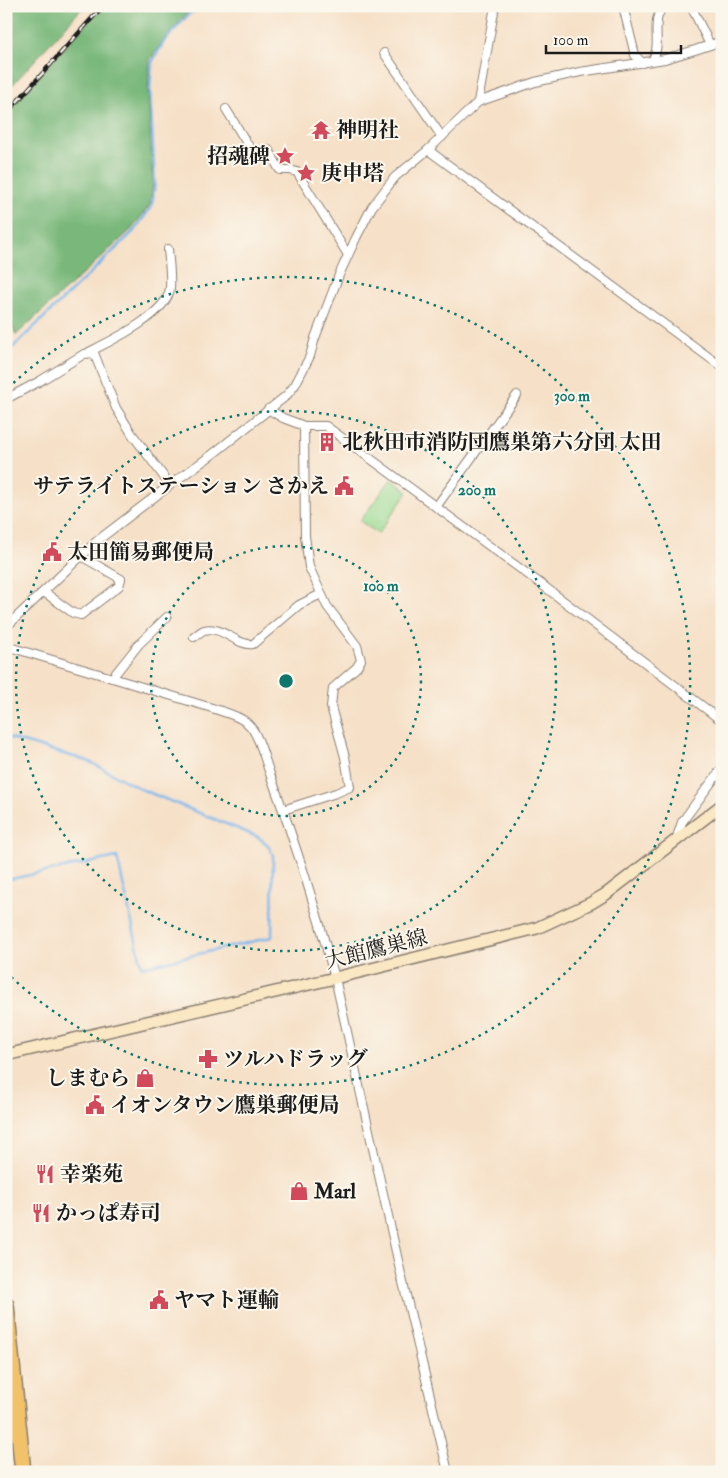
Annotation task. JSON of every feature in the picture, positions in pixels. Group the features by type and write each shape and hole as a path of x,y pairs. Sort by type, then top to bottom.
{"highway":[{"path":"6,1305 24,1472"}],"main road":[{"name":"大館鷹巣線","path":"6,1055 335,978 537,928 606,894 722,805"}],"street":[{"path":"478,102 495,6"},
{"path":"623,6 635,55 642,63"},
{"path":"652,61 658,45 656,22 663,6"},
{"path":"691,6 710,45"},
{"path":"6,627 97,541 213,454 286,396 295,385 310,356 318,329 348,255 372,207 395,177 428,150 478,102 535,82 580,72 665,59 722,40"},
{"path":"384,53 442,137"},
{"path":"226,109 251,150 256,153 267,149 280,170 297,172 348,255"},
{"path":"428,150 722,367"},
{"path":"6,399 84,354 116,338 151,316 166,300 170,289 168,248"},
{"path":"87,353 94,352 116,408 132,434 170,485"},
{"path":"436,507 518,395"},
{"path":"268,409 283,418 304,426 326,426 541,584 722,721"},
{"path":"284,810 350,787 345,757 331,707 333,688 358,668 361,660 357,646 327,606 309,568 305,536 304,426"},
{"path":"44,592 73,613 81,615 119,586 121,578 82,556"},
{"path":"194,637 204,630 209,630 221,632 247,645 253,644 299,605 321,594"},
{"path":"112,678 139,644 168,617"},
{"path":"6,646 212,708 247,723 256,736 284,810 335,978 401,1274 448,1472"},
{"path":"676,842 682,822 722,768"}],"green space":[{"path":"6,6 84,6 6,92"},
{"path":"102,6 196,6 189,11 165,39 150,60 148,88 153,183 150,205 131,230 16,335 6,311 6,113"},
{"path":"391,479 408,492 378,534 360,521"}],"waterway":[{"path":"6,354 133,232 152,206 155,183 150,89 152,62 164,42 190,13 208,6"},
{"path":"6,737 88,761 143,790 258,837 268,845 273,855 272,937 142,967 117,857 6,880"}],"railway":[{"path":"6,114 103,6"}],"place":[{"name":"神明社","path":"321,130"},
{"name":"招魂碑","path":"285,156"},
{"name":"庚申塔","path":"306,173"},
{"name":"北秋田市消防団鷹巣第六分団 太田","path":"327,442"},
{"name":"サテライトステーション さかえ","path":"344,486"},
{"name":"太田簡易郵便局","path":"52,552"},
{"name":"ツルハドラッグ","path":"208,1059"},
{"name":"しまむら","path":"145,1078"},
{"name":"イオンタウン鷹巣郵便局","path":"95,1105"},
{"name":"幸楽苑","path":"45,1174"},
{"name":"Marl","path":"299,1191"},
{"name":"かっぱ寿司","path":"41,1213"},
{"name":"ヤマト運輸","path":"159,1300"}]}
